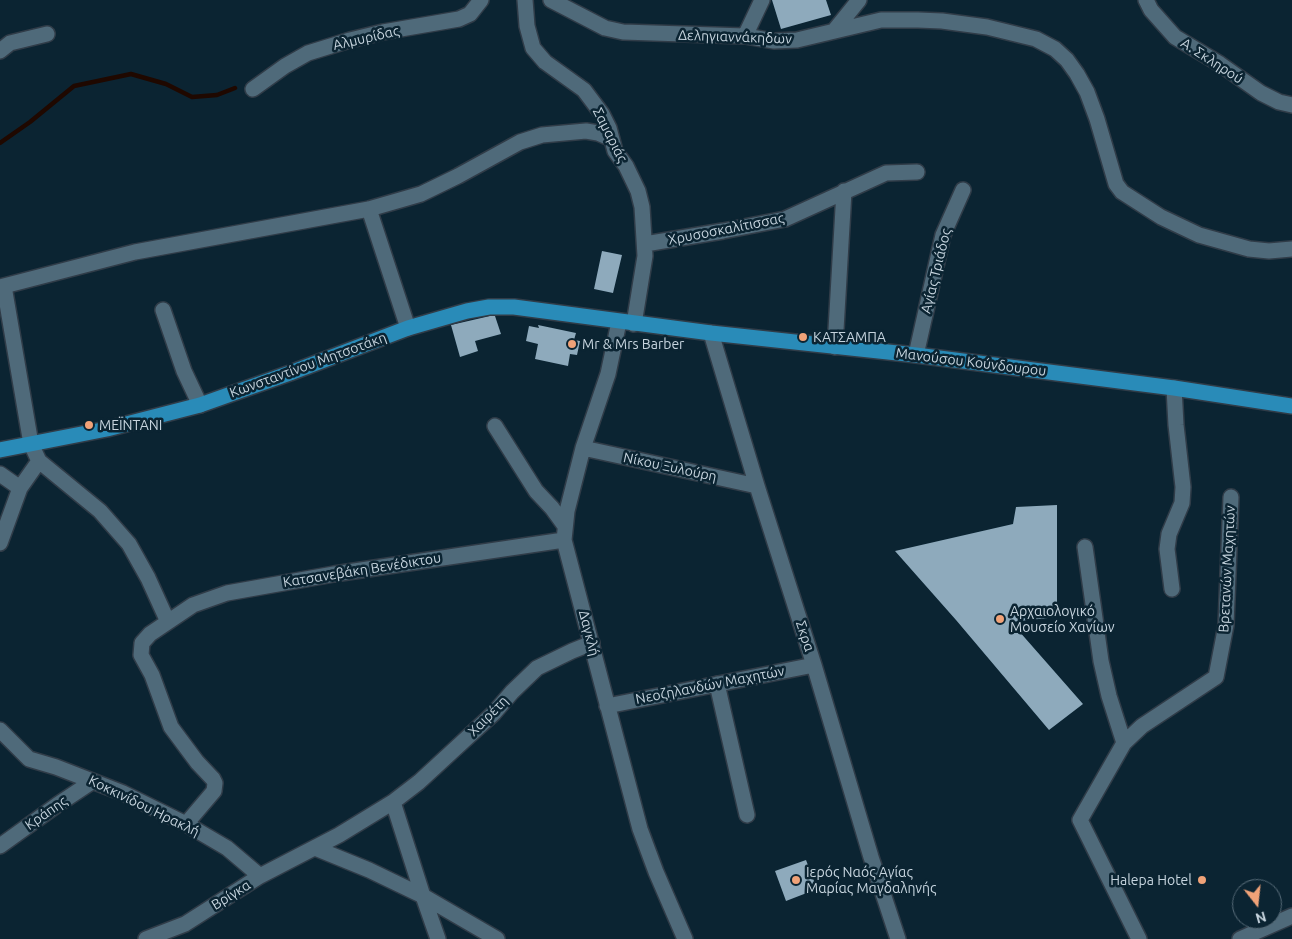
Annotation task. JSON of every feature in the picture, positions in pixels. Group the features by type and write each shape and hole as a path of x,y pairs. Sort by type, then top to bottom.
{"main road":[{"name":"Κωνσταντίνου Μητσοτάκη","path":"0,450 107,429 200,404 290,373 408,328 467,311 489,307 514,307 619,322"},
{"name":"Μανούσου Κούνδουρου","path":"619,322 916,355 1120,383 1174,388 1292,406"}],"street":[{"name":"Αλμυρίδας","path":"253,88 308,52 383,32 460,19 470,14 481,0"},
{"name":"Σαμαριάς","path":"525,0 527,26 533,48 545,62 584,90 602,114 609,128 615,151 626,166 638,192 642,207 645,244 643,270 634,324"},
{"name":"Δεληγιαννάκηδων","path":"551,0 605,28 623,32 745,36 774,41 797,40 881,20 918,20 987,27 1036,40 1067,60 1077,74 1087,92 1116,184 1122,192 1161,217 1199,235 1249,249 1269,251 1292,249"},
{"path":"745,36 762,0"},
{"path":"834,31 859,0"},
{"name":"Α. Σκληρού","path":"1146,0 1151,10 1175,37 1220,64 1262,93 1292,106"},
{"path":"0,51 10,43 47,34"},
{"path":"168,622 130,544 100,511 39,461 31,444 2,287 135,252 369,209 421,194 520,142 542,136 586,131 612,138"},
{"name":"Χρυσοσκαλίτισσας","path":"645,244 785,219 886,173 917,172"},
{"name":"Αγίας Τριάδος","path":"916,355 943,235 963,190"},
{"path":"835,347 844,192"},
{"path":"369,209 408,328"},
{"path":"163,310 184,371 200,404"},
{"name":"Δαγκλή","path":"619,322 608,374 583,448 567,511 564,533 640,829 685,939"},
{"name":"Σκρα","path":"711,333 814,665 871,857 898,939"},
{"path":"1172,589 1167,549 1169,534 1182,503 1183,486 1174,388"},
{"path":"495,426 536,491 552,508 564,533"},
{"name":"Νίκου Ξυλούρη","path":"583,448 757,486"},
{"path":"0,543 20,488 39,461"},
{"path":"0,474 20,488"},
{"name":"Βρετανών Μαχητών","path":"1139,939 1080,820 1124,743 1142,726 1216,677 1226,625 1231,497"},
{"name":"Κατσανεβάκη Βενέδικτου","path":"186,824 215,788 213,779 196,762 171,727 152,675 141,655 142,643 150,634 193,606 227,593 564,533"},
{"path":"1086,547 1101,661 1109,696 1124,743"},
{"name":"Χαιρέτη","path":"315,848 393,802 419,782 494,713 537,668 592,643"},
{"name":"Νεοζηλανδών Μαχητών","path":"607,706 814,665"},
{"path":"717,684 747,815"},
{"name":"Κοκκινίδου Ηρακλή","path":"0,730 29,759 123,793 186,824 227,848 260,876"},
{"name":"Κράπης","path":"0,846 56,805 93,781"},
{"path":"393,802 438,939"},
{"path":"315,848 369,870 423,896 497,939"},
{"name":"Βρίγκα","path":"146,939 184,924 260,876 315,848"},
{"path":"1240,939 1292,916"}],"building":[{"path":"772,0 826,0 831,15 781,29"},
{"path":"602,251 622,255 613,293 594,289"},
{"path":"495,316 501,334 475,341 478,351 460,357 451,325"},
{"path":"538,325 576,333 574,340 580,341 577,355 570,354 568,366 535,359 538,344 526,341 529,326 539,328"},
{"name":"Αρχαιολογικό Μουσείο Χανίων","path":"1057,505 1057,617 1011,622 1083,704 1049,730 895,551 1013,524 1016,507"},
{"name":"Ιερός Ναός Αγίας Μαρίας Μαγδαληνής","path":"806,860 817,889 786,901 775,871"}],"waterway":[{"path":"0,143 30,122 74,86 131,74 166,84 192,97 217,95 235,88"}],"place":[{"name":"ΚΑΤΣΑΜΠΑ","path":"803,337"},
{"name":"Mr & Mrs Barber","path":"572,344"},
{"name":"ΜΕΪΝΤΑΝΙ","path":"89,425"},
{"name":"Αρχαιολογικό Μουσείο Χανίων","path":"1000,619"},
{"name":"Ιερός Ναός Αγίας Μαρίας Μαγδαληνής","path":"796,880"},
{"name":"Halepa Hotel","path":"1202,880"}]}
